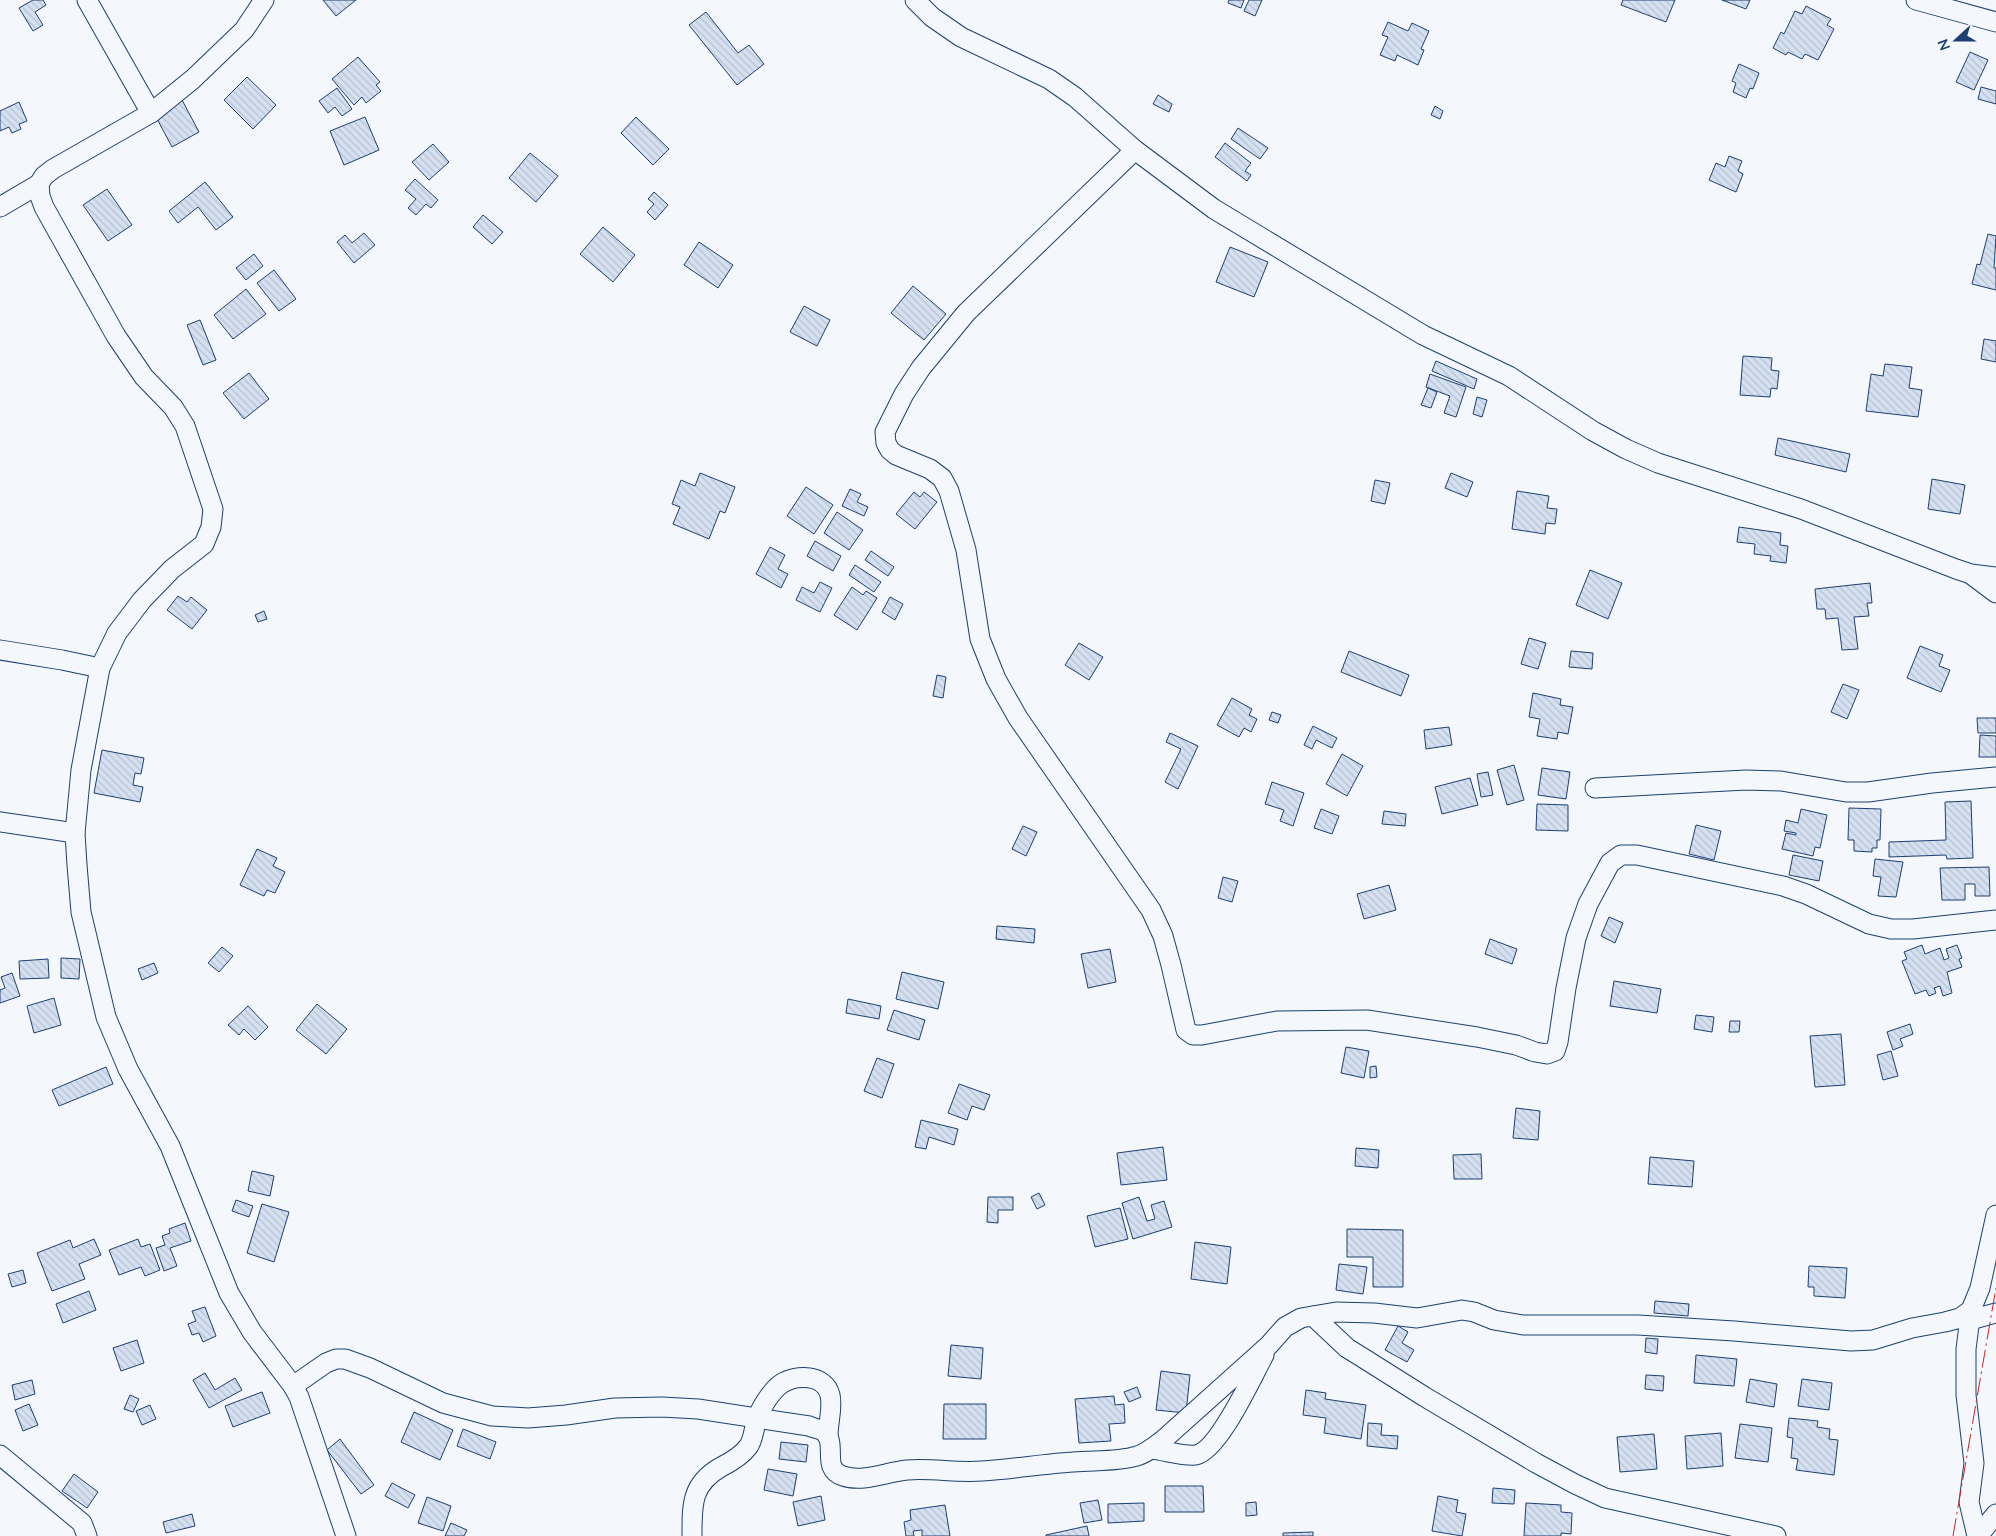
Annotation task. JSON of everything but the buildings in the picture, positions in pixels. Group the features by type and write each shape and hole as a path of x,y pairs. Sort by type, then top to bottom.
{"street":[{"path":"87,0 151,113"},
{"path":"0,207 39,184 44,176 53,169 151,113 193,79 244,30 264,0"},
{"path":"915,0 932,17 960,37 1049,79 1075,97 1135,150 1214,209 1423,335 1509,376 1593,431 1626,449 1658,463 1801,509 1971,574 1996,577"},
{"path":"1916,0 1996,22"},
{"path":"1135,150 966,313 921,368 904,394 885,432 886,443 890,450 896,455 930,469 942,478 950,491 966,550 980,639 996,679 1018,718 1151,910 1163,936 1186,1030 1193,1035 1202,1035 1277,1021 1367,1020 1477,1037 1547,1054 1554,1051 1558,1042 1576,938 1588,904 1610,862 1621,854 1636,855 1783,886 1806,894 1869,924 1891,929 1913,929 1996,920"},
{"path":"39,184 40,196 44,207 116,336 144,377 173,407 185,426 213,510 211,527 204,544 172,569 142,600 117,633 100,668 81,770 76,833 81,912 106,1017 128,1069 170,1146 229,1293 252,1332 293,1386 307,1419 346,1536"},
{"path":"1971,574 1996,593"},
{"path":"0,650 100,668"},
{"path":"1595,788 1746,780 1781,781 1846,792 1868,792 1996,777"},
{"path":"0,822 76,833"},
{"path":"1978,1536 1969,1502 1974,1463 1966,1395 1966,1349 1970,1315 1980,1288 1996,1215"},
{"path":"692,1536 693,1499 698,1488 709,1474 739,1457 750,1446 757,1419 766,1401 781,1384 792,1379 812,1378 821,1382 828,1389 830,1394 828,1436 831,1465 836,1472 843,1476 859,1478 905,1470 982,1471 1036,1464 1137,1456 1151,1449 1269,1344 1285,1327 1301,1318 1336,1312 1374,1313 1417,1318 1462,1310 1502,1322 1523,1325 1570,1327 1638,1325 1851,1341 1873,1340 1912,1328 1970,1315 1996,1312"},
{"path":"1313,1316 1348,1348 1360,1356 1425,1397 1574,1484 1605,1498 1776,1536"},
{"path":"1151,1449 1194,1456 1211,1446 1230,1418 1269,1344"},
{"path":"293,1386 326,1362 345,1359 370,1368 443,1403 492,1416 528,1418 615,1408 662,1407 698,1409 809,1426 823,1431 828,1436"},
{"path":"0,1455 82,1523 87,1536"},
{"path":"1978,1536 1996,1514"}],"power":[{"path":"1953,1536 1996,1288"}]}
